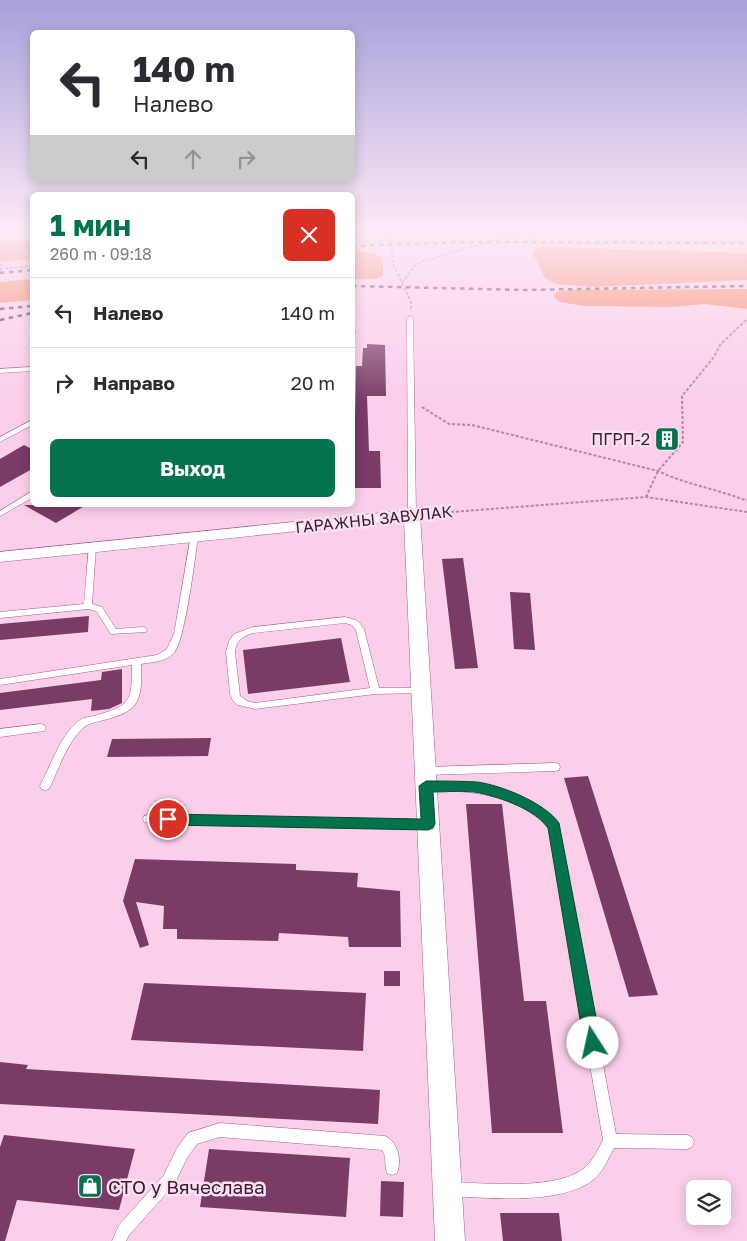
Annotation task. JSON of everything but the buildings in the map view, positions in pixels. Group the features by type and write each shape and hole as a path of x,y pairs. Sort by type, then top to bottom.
{"street":[{"name":"ГАРАЖНЫ ЗАВУЛАК","path":"0,557 412,515"},
{"path":"412,515 450,1241"}],"lane":[{"path":"410,318 412,515"},
{"path":"0,370 30,369"},
{"path":"0,440 30,423"},
{"path":"0,514 30,496"},
{"path":"0,682 159,658 171,651 178,634 194,537"},
{"path":"88,606 92,547"},
{"path":"0,614 88,606 99,610 114,632 143,630"},
{"path":"375,691 360,629 354,623 345,620 242,632 234,638 229,648 235,696 242,704 255,706 375,691 421,691"},
{"path":"46,786 71,736 82,723 119,714 133,705 137,695 136,661"},
{"path":"0,734 41,728"},
{"path":"426,779 555,767"},
{"path":"426,779 478,788 505,795 533,808 548,818 554,827 610,1142 600,1159 586,1176 557,1188 447,1189"},
{"path":"148,819 428,824"},
{"path":"119,1241 124,1230 169,1180 182,1153 193,1138 220,1130 385,1142 391,1150 392,1168"},
{"path":"610,1142 688,1142"}],"path":[{"path":"404,288 411,302 410,318"},
{"path":"646,497 658,471 683,442 682,396 714,357 720,344 747,319"},
{"path":"412,398 434,416 449,424 472,425 658,471 677,480 727,493 747,501"},
{"name":"ГАРАЖНЫ ЗАВУЛАК","path":"412,515 646,497 747,512"}],"shaded area":[{"path":"0,288 30,288 30,300 0,303"},
{"path":"747,289 747,309 704,304 672,307 584,306 560,302 553,296 556,292 570,290"}],"railway":[{"path":"434,288 524,290 640,288"},
{"path":"0,309 30,306"},
{"path":"0,320 30,313"}],"place":[{"name":"ПГРП-2","path":"667,439"},
{"name":"СТО у Вячеслава","path":"90,1186"}],"route":[{"path":"168,819 428,824 426,786 478,788 505,795 533,808 548,818 554,827 593,1043"}]}
